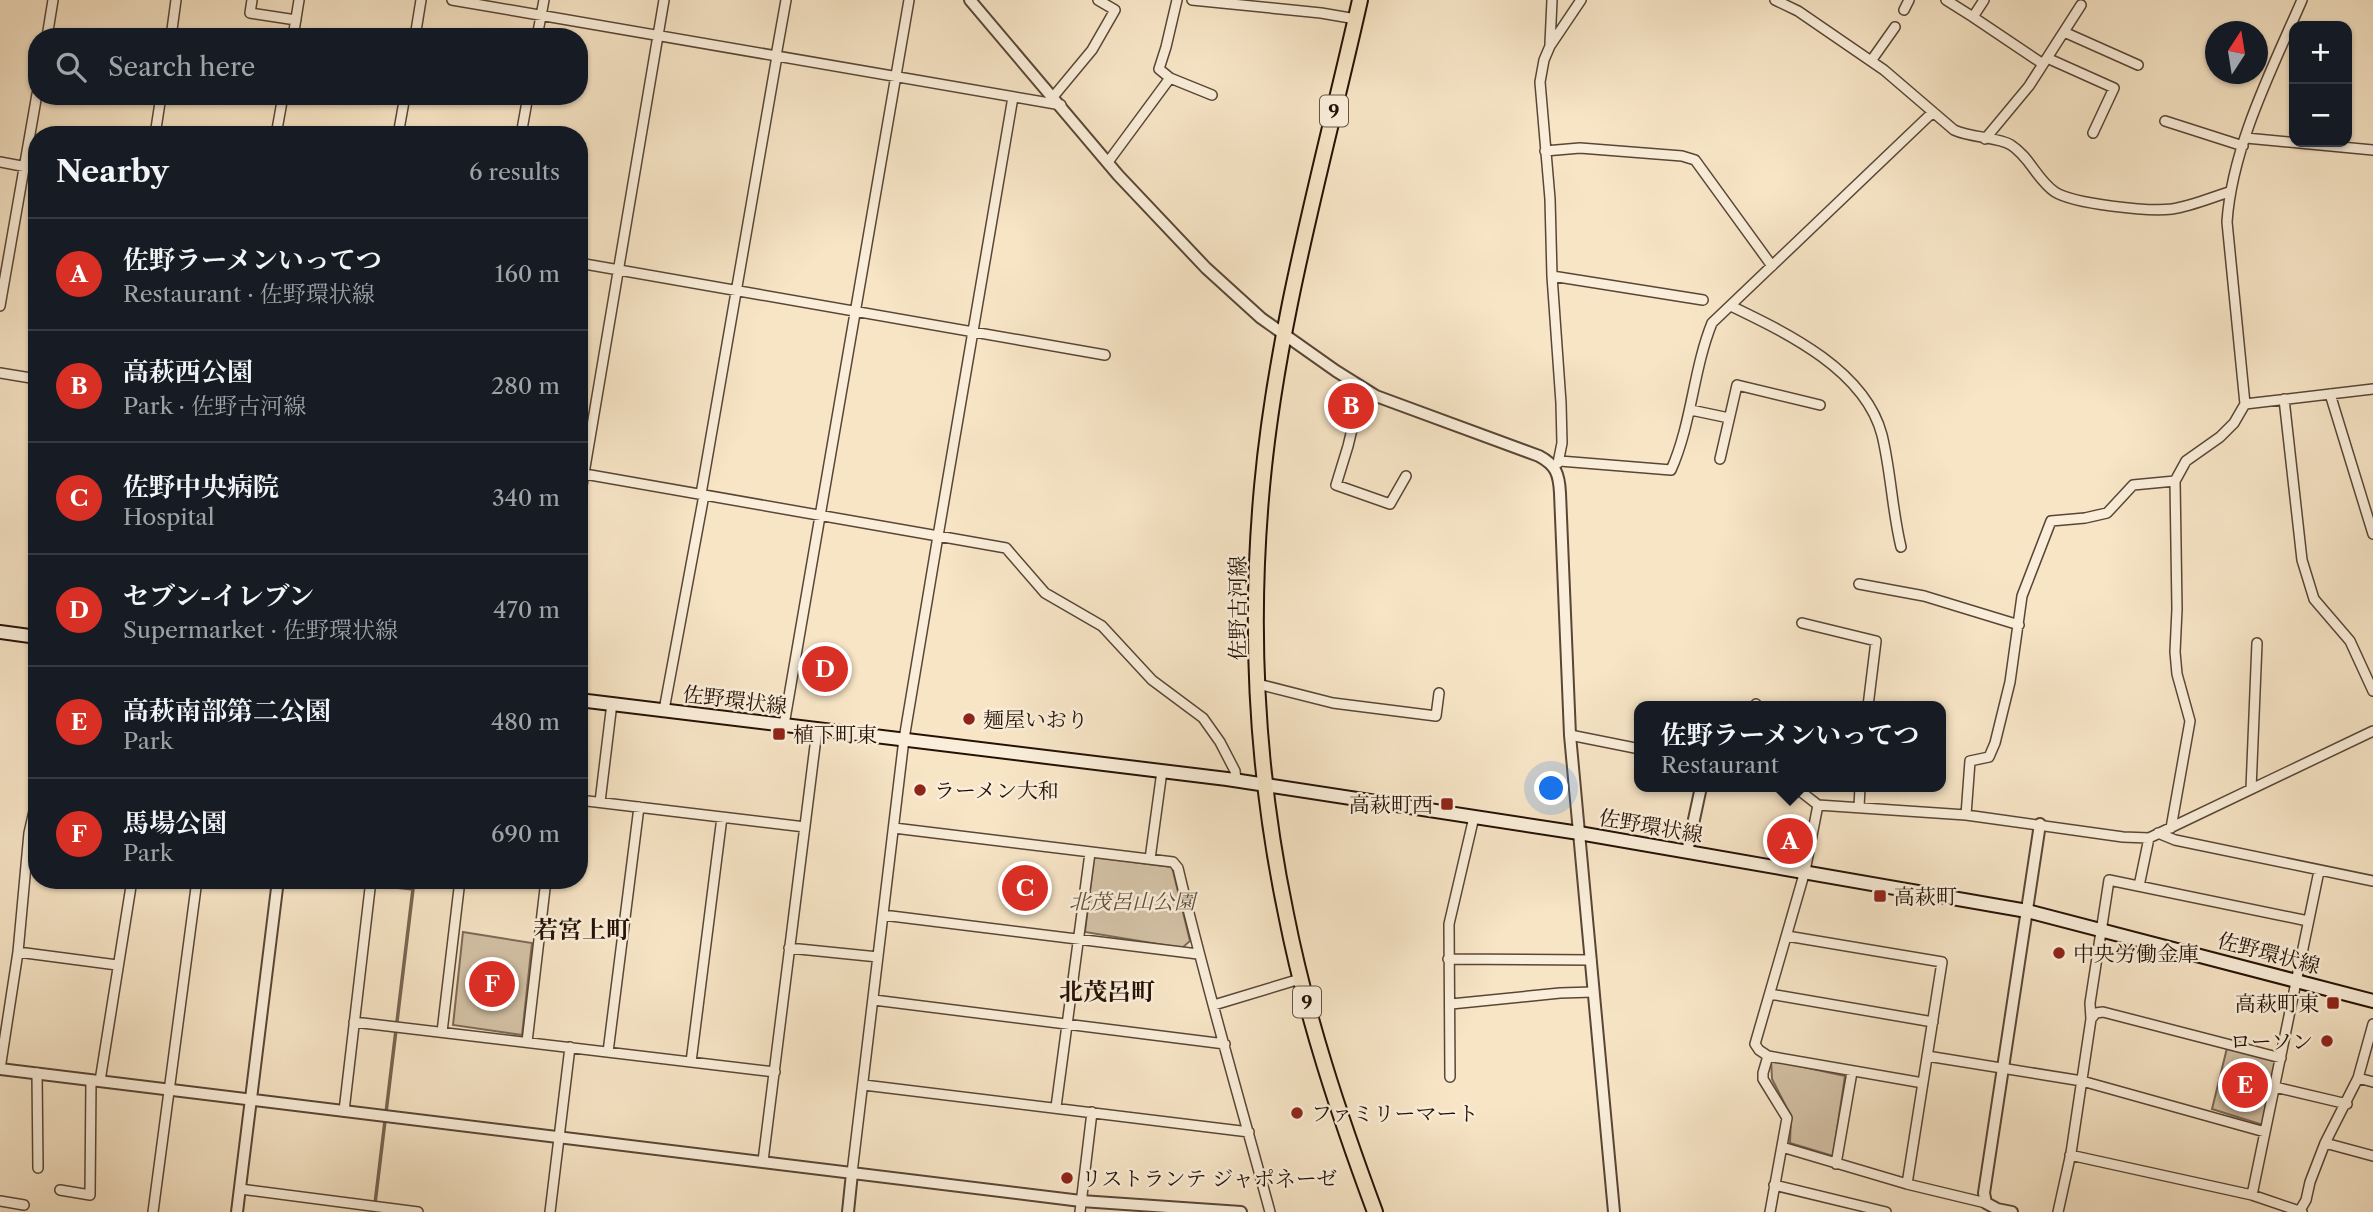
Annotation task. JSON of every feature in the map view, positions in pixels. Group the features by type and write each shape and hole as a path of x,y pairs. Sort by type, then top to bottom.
{"main road":[{"name":"佐野古河線","path":"1360,0 1284,335 1262,488 1257,585 1258,684 1274,853 1300,979 1320,1049 1375,1212"},
{"path":"0,632 28,635"},
{"name":"佐野環状線","path":"588,701 1236,780 1579,833 2026,911 2373,1000"}],"street":[{"path":"48,28 53,0"},
{"path":"172,28 176,0"},
{"path":"252,0 250,13 296,20"},
{"path":"295,28 299,0"},
{"path":"416,28 421,0"},
{"path":"453,0 1013,97 1057,101"},
{"path":"539,28 544,0"},
{"path":"588,440 664,0"},
{"path":"664,710 786,0"},
{"path":"784,725 909,0"},
{"path":"970,0 1108,162 1206,268 1284,335 1376,396 1558,464 1670,471 1691,410 1706,338 1712,323 1933,112"},
{"path":"1057,101 1092,50 1115,10 1098,0"},
{"path":"1177,0 1158,69 1170,78 1212,95"},
{"path":"1192,0 1356,19"},
{"path":"1550,46 1552,0"},
{"path":"1581,0 1550,46 1540,82 1550,199 1552,276 1561,403 1558,464 1570,735 1614,1212"},
{"path":"1775,0 1798,11 1871,61 1954,130 1967,136 2008,143 2027,157 2054,191 2074,200 2104,206 2170,209 2229,192"},
{"path":"1903,10 1909,0"},
{"path":"1946,0 2045,61 2114,88 2093,133"},
{"path":"1973,17 1984,0"},
{"path":"2171,828 2190,721 2177,674 2175,652 2175,481 2186,461 2220,437 2234,423 2245,404 2227,222 2229,192 2269,75 2302,0"},
{"path":"1985,139 2029,86 2081,5"},
{"path":"1871,61 1895,27"},
{"path":"2064,32 2138,65"},
{"path":"1108,162 1170,78"},
{"path":"848,1212 904,739 1013,97"},
{"path":"31,126 35,105"},
{"path":"156,126 159,105"},
{"path":"278,126 281,105"},
{"path":"400,126 403,105"},
{"path":"522,126 526,105"},
{"path":"2165,121 2244,142 2373,150"},
{"path":"0,306 28,145"},
{"path":"1545,151 1580,148 1682,156 1695,160 1772,266"},
{"path":"0,162 28,168"},
{"path":"588,265 1105,355"},
{"path":"1552,276 1703,300"},
{"path":"1731,306 1777,328 1808,348 1855,386 1869,403 1882,434 1900,547"},
{"path":"0,373 28,378"},
{"path":"1720,459 1737,386 1820,405"},
{"path":"1362,388 1336,485 1390,504 1406,476"},
{"path":"2245,404 2373,389"},
{"path":"2330,394 2373,534"},
{"path":"2284,399 2302,560 2314,599 2350,641 2373,691"},
{"path":"1691,410 1729,418"},
{"path":"588,475 1006,548 1045,593 1102,626 1152,680 1203,718 1225,752 1235,771 1236,780"},
{"path":"1966,815 1970,761 1989,757 1996,743 2010,682 2022,596 2051,521 2107,513 2133,485 2175,481"},
{"path":"1859,584 1924,596 2019,625"},
{"path":"1802,624 1876,641 1869,701"},
{"path":"2251,789 2257,643"},
{"path":"1258,684 1333,703 1436,716 1439,693"},
{"path":"600,802 612,704"},
{"path":"763,1161 817,730"},
{"path":"2154,835 2373,731"},
{"path":"1570,735 1634,748"},
{"path":"1150,859 1162,771"},
{"path":"1687,852 1700,792"},
{"path":"1801,792 1818,805 1966,815 2123,837 2154,835 2373,881"},
{"path":"1859,807 1860,792"},
{"path":"588,801 805,827"},
{"path":"1818,805 1805,871 1755,1044 1768,1056 1923,1083"},
{"path":"608,1052 639,807"},
{"path":"691,1062 722,817"},
{"path":"1450,1077 1449,924 1474,817"},
{"path":"1986,1203 1985,1182 2040,824"},
{"path":"894,828 1174,862 1178,868 1198,954 1270,1212"},
{"path":"2139,886 2154,835"},
{"path":"28,844 18,953 0,1069 852,1172 1080,1207 1241,1212"},
{"path":"1056,1107 1090,853"},
{"path":"2252,1195 2319,870"},
{"path":"2058,1212 2082,1081 2091,1019 2090,1003 2109,880 2308,921"},
{"path":"60,1190 90,1195 95,1080 130,889"},
{"path":"153,1212 196,889"},
{"path":"237,1212 277,889"},
{"path":"344,1111 370,889"},
{"path":"442,1032 459,889"},
{"path":"527,1042 545,889"},
{"path":"883,915 1198,954"},
{"path":"1787,936 1942,962 1907,1184"},
{"path":"789,948 878,957"},
{"path":"18,953 117,965"},
{"path":"1448,959 1591,960"},
{"path":"1214,1005 1300,979"},
{"path":"1451,1004 1593,992"},
{"path":"1770,994 1933,1022"},
{"path":"873,1000 1224,1044"},
{"path":"2091,1019 2096,1013 2103,1012 2281,1058"},
{"path":"354,1022 775,1072"},
{"path":"2070,1155 2252,1195 2300,1212 2325,1143 2358,1078 2373,1024"},
{"path":"550,1212 569,1047"},
{"path":"1768,1056 1762,1073 1763,1079 1787,1118 1770,1212"},
{"path":"1927,1056 2082,1081 2265,1132"},
{"path":"1836,1164 1852,1072"},
{"path":"37,1073 38,1168"},
{"path":"2358,1078 2373,1082"},
{"path":"864,1085 1249,1132"},
{"path":"2275,1087 2347,1104"},
{"path":"1080,1207 1092,1112"},
{"path":"2325,1143 2373,1156"},
{"path":"1782,1147 2012,1212"},
{"path":"1774,1185 1886,1212"},
{"path":"240,1189 334,1207 418,1212"},
{"path":"0,1201 24,1205"}],"green space":[{"name":"北茂呂山公園","path":"1094,857 1172,867 1190,941 1182,948 1085,932"},
{"path":"463,932 532,943 522,1035 453,1025"},
{"path":"2227,1048 2277,1061 2263,1125 2212,1109"},
{"path":"1771,1060 1845,1076 1833,1156 1790,1143 1791,1116 1772,1079"}],"waterway":[{"path":"374,1212 413,889"}],"place":[{"name":"高萩西公園","path":"1351,406"},
{"name":"セブン-イレブン","path":"825,669"},
{"name":"麺屋いおり","path":"969,719"},
{"name":"植下町東","path":"779,734"},
{"name":"ラーメン大和","path":"920,790"},
{"name":"高萩町西","path":"1447,804"},
{"name":"佐野ラーメンいってつ","path":"1790,841"},
{"name":"佐野中央病院","path":"1025,888"},
{"name":"高萩町","path":"1880,896"},
{"name":"中央労働金庫","path":"2059,953"},
{"name":"馬場公園","path":"492,984"},
{"name":"高萩町東","path":"2333,1003"},
{"name":"ローソン","path":"2327,1041"},
{"name":"高萩南部第二公園","path":"2245,1085"},
{"name":"ファミリーマート","path":"1297,1113"},
{"name":"リストランテ ジャポネーゼ","path":"1067,1178"}],"district":[{"name":"若宮上町","path":"582,929"},
{"name":"北茂呂町","path":"1107,991"}]}
